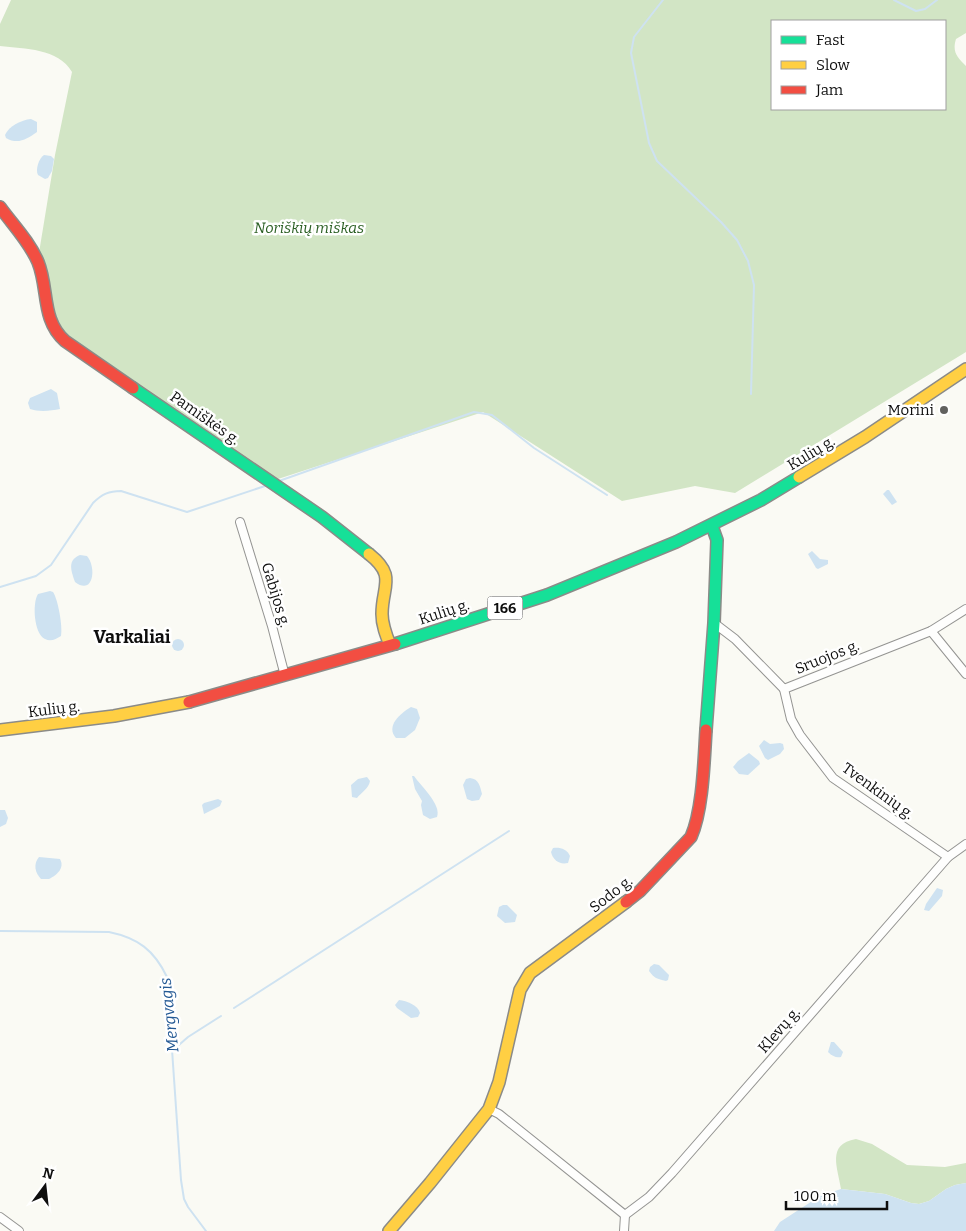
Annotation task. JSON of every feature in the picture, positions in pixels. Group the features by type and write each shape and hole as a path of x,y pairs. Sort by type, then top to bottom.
{"street":[{"name":"Pamiškės g.","path":"0,207 31,249 37,261 44,280 50,319 56,333 322,517 383,567 387,578 382,613 390,645"},
{"name":"Kulių g.","path":"0,730 75,722 147,711 199,700 390,645 547,595 712,526 814,470 966,369"},
{"name":"Gabijos g.","path":"240,522 272,626 285,676"},
{"name":"Sodo g.","path":"389,1231 490,1109 499,1082 520,990 530,973 640,891 692,836 698,818 702,781 714,623 717,540 712,526"},
{"name":"Sruojos g.","path":"714,623 735,639 784,689 931,631 966,609"},
{"path":"931,631 966,674"},
{"name":"Tvenkinių g.","path":"784,689 791,719 800,735 833,778 948,857"},
{"path":"948,857 966,844"},
{"name":"Klevų g.","path":"625,1215 649,1197 672,1173 948,857"},
{"path":"490,1109 499,1114 625,1215 624,1231"},
{"path":"0,1217 18,1231"}],"green space":[{"name":"Noriškių miškas","path":"11,0 966,0 966,33 956,39 955,51 966,66 966,352 735,493 695,486 622,501 483,412 275,480 57,329 38,259 55,155 72,72 66,64 50,54 30,49 0,46 0,24"},
{"path":"856,1139 872,1144 907,1165 945,1167 966,1163 966,1183 946,1189 929,1201 919,1204 885,1194 841,1189 836,1158 837,1151 847,1142"}],"water":[{"path":"31,119 37,122 37,132 26,139 18,141 6,138 5,135 12,126"},
{"path":"44,155 51,156 54,159 52,171 48,178 45,179 38,175 37,170 39,161"},
{"path":"51,389 57,393 60,409 37,411 30,409 28,403 30,398"},
{"path":"889,490 897,502 892,505 883,494"},
{"path":"812,551 820,559 828,560 828,564 818,569 816,568 808,554"},
{"path":"80,555 87,556 92,567 92,579 86,586 75,582 71,570 73,560"},
{"path":"53,592 57,601 61,620 61,636 49,640 41,636 38,631 35,618 35,604 38,594"},
{"path":"176,639 180,639 184,645 180,651 176,651 172,647 172,643"},
{"path":"411,707 417,709 420,718 415,730 405,738 396,738 392,729 393,724 399,716"},
{"path":"764,740 770,744 783,744 784,749 780,754 768,760 759,746"},
{"path":"749,753 760,764 748,775 739,774 733,767"},
{"path":"412,776 414,776 434,801 438,812 437,817 430,819 423,815 422,801 415,789"},
{"path":"367,777 370,781 367,788 357,798 352,797 351,785 358,779"},
{"path":"470,778 477,781 480,786 482,794 479,800 472,801 467,799 463,785 466,779"},
{"path":"218,799 222,801 220,806 204,814 202,805"},
{"path":"0,810 5,810 8,818 6,824 0,827"},
{"path":"553,848 561,848 567,852 570,856 568,863 559,863 555,860 551,852"},
{"path":"39,857 60,859 61,868 49,879 41,879 37,874 36,868"},
{"path":"937,888 943,890 942,896 929,911 924,910 926,904"},
{"path":"507,905 517,915 515,922 505,923 497,916 499,907"},
{"path":"654,964 659,965 669,975 668,980 654,977 649,971 650,967"},
{"path":"399,1000 409,1002 415,1006 420,1013 418,1017 411,1018 397,1008 395,1005"},
{"path":"831,1042 834,1042 843,1052 841,1057 834,1056 828,1052"},
{"path":"966,1183 966,1231 774,1231 780,1222 820,1196 841,1189 885,1194 919,1204 929,1201 946,1189"}],"waterway":[{"path":"663,0 634,37 631,53 649,143 657,161 721,222 737,240 748,261 754,285 751,394"},
{"path":"894,0 916,11 925,9 937,0"},
{"path":"279,481 474,412 492,415 534,448 607,495"},
{"path":"0,587 36,576 51,565 93,503 99,497 106,494 121,491 187,512 265,486"},
{"path":"234,1008 509,831"},
{"name":"Mergvagis","path":"0,931 109,932 137,942 157,959 167,977 181,1180 184,1199 206,1231"},
{"path":"172,1051 188,1037 221,1016"}],"traffic: fast":[{"path":"133,388 322,517 369,554"},
{"path":"395,644 547,595 676,542 761,500 799,477"},
{"path":"706,730 714,623 717,540 712,526"}],"traffic: slow":[{"path":"799,477 865,437 966,369"},
{"path":"369,554 378,562 385,575 382,618 390,645"},
{"path":"0,730 114,716 189,702"},
{"path":"389,1231 489,1109 499,1082 520,990 530,973 626,902"}],"traffic: jam":[{"path":"0,207 25,240 38,262 49,314 57,333 65,341 133,388"},
{"path":"189,702 395,644"},
{"path":"626,902 640,891 691,837 700,799 706,730"}],"place":[{"name":"Morini","path":"944,410"}],"district":[{"name":"Varkaliai","path":"132,637"}]}
